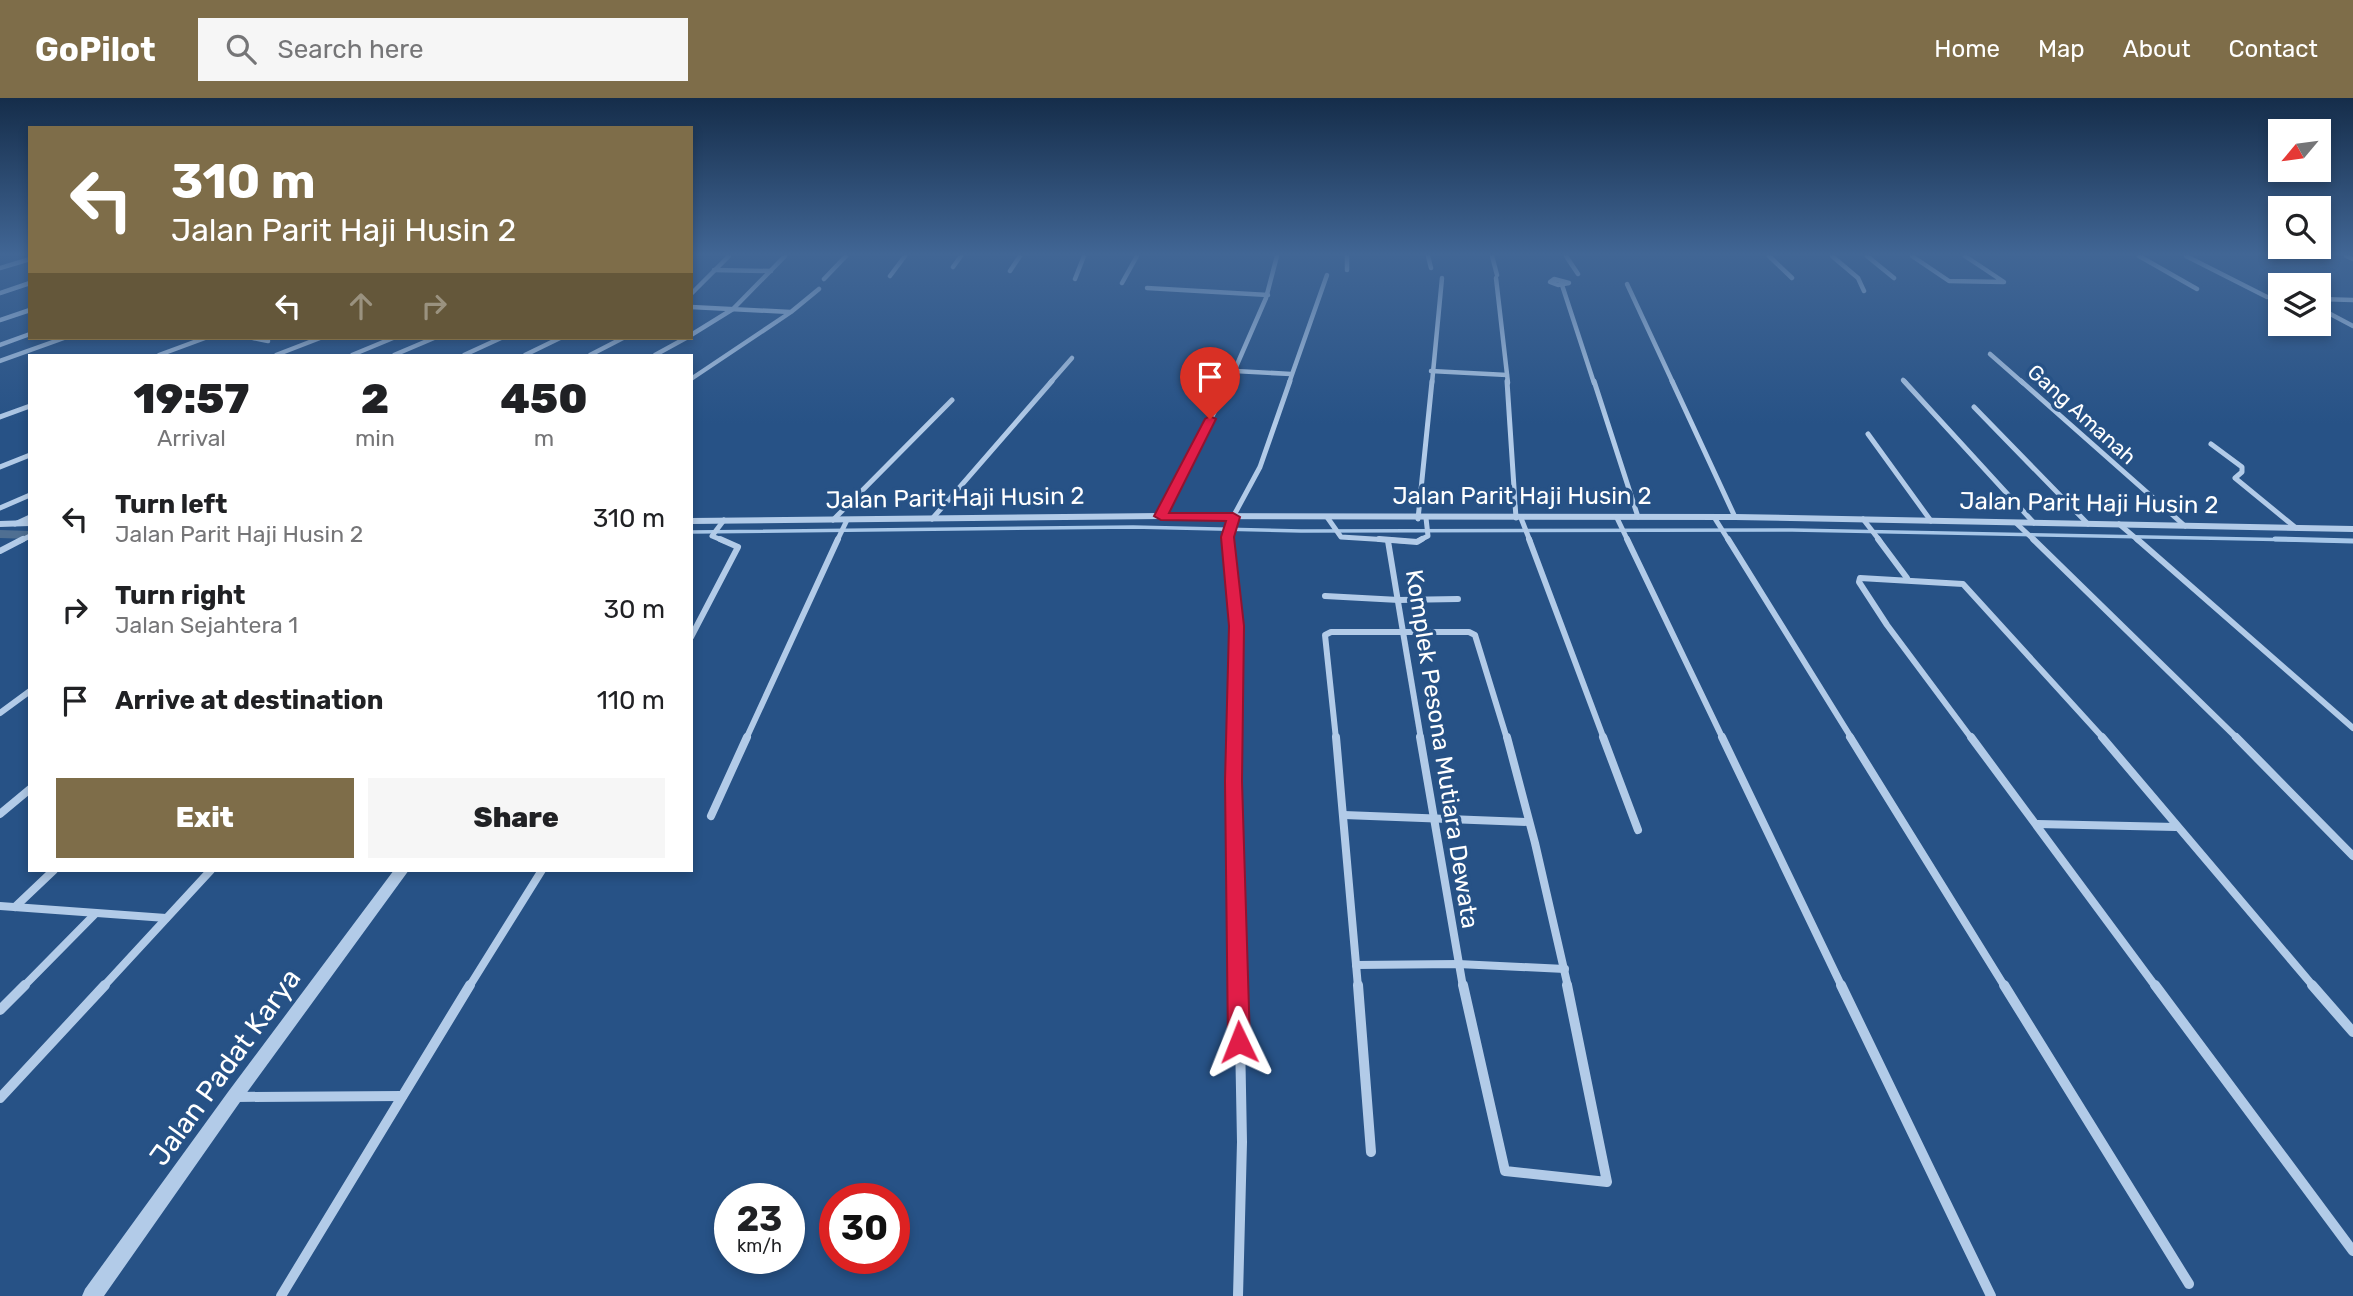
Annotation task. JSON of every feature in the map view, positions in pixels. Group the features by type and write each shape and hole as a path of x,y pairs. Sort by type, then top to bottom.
{"street":[{"path":"0,320 24,312"},
{"path":"693,334 728,312"},
{"path":"693,378 791,312"},
{"path":"1161,516 1236,370 1261,312"},
{"path":"1238,1296 1242,1142 1234,781 1237,626 1227,537 1232,521 1260,467 1314,312"},
{"path":"1327,517 1340,536 1417,542 1427,536 1424,521 1431,370 1438,312"},
{"path":"1501,312 1520,521 1638,830"},
{"path":"1571,312 1638,517"},
{"path":"1640,312 1735,517"},
{"path":"2331,314 2353,326"},
{"path":"0,345 28,335"},
{"path":"0,361 58,340"},
{"path":"162,354 200,340"},
{"path":"263,340 268,341"},
{"path":"279,354 315,340"},
{"path":"354,354 388,340"},
{"path":"396,354 429,340"},
{"path":"466,354 498,340"},
{"path":"527,354 556,340"},
{"path":"592,354 619,340"},
{"path":"657,354 682,340"},
{"name":"Gang Amanah","path":"1990,354 2185,526"},
{"path":"932,519 1072,358"},
{"path":"1236,370 1292,374"},
{"path":"1431,370 1507,375"},
{"path":"1903,380 2034,523"},
{"path":"833,520 952,400"},
{"path":"0,417 28,407"},
{"path":"1974,407 2088,524"},
{"path":"1868,434 1931,521"},
{"path":"2211,444 2242,467 2242,472 2235,478 2296,528"},
{"path":"0,467 28,456"},
{"path":"0,508 28,496"},
{"name":"Jalan Parit Haji Husin 2","path":"693,521 833,520 846,523 1161,516 1232,521 1327,517 1621,524 1638,517 1735,517 1865,522 1931,521 2019,527 2034,523 2353,530"},
{"path":"1714,517 2189,1284"},
{"path":"15,523 28,518"},
{"path":"693,632 738,547 712,536 722,522"},
{"path":"1865,522 1907,578"},
{"path":"0,524 28,523"},
{"path":"711,816 846,523"},
{"path":"1621,524 1991,1296"},
{"path":"2119,524 2353,728"},
{"path":"2019,527 2248,748 2353,856"},
{"path":"0,551 28,537"},
{"name":"Komplek Pesona Mutiara Dewata","path":"1388,541 1458,964 1505,1171 1607,1182 1593,1122 1565,969"},
{"path":"2353,1032 2176,827 2124,761 1963,584 1865,576 1859,582 1887,625 2353,1251"},
{"path":"1325,596 1399,600 1458,599"},
{"path":"1356,965 1458,964 1565,969 1491,681 1475,635 1469,632 1331,632 1325,635 1345,815 1356,965 1371,1152"},
{"path":"0,713 28,692"},
{"path":"0,814 28,791"},
{"path":"1345,815 1528,822"},
{"path":"2037,824 2176,827"},
{"path":"15,907 52,872"},
{"path":"0,1098 209,872"},
{"name":"Jalan Padat Karya","path":"92,1296 234,1097 401,872"},
{"path":"281,1296 541,872"},
{"path":"0,906 166,918"},
{"path":"0,1010 95,914"},
{"path":"234,1097 402,1096"}],"waterway":[{"path":"693,532 1133,527 1301,531 1792,530 2353,541 2275,539"},
{"path":"0,534 28,535"}],"route":[{"path":"1210,419 1161,516 1233,517 1227,537 1237,626 1234,670 1234,781 1239,1042"}]}
